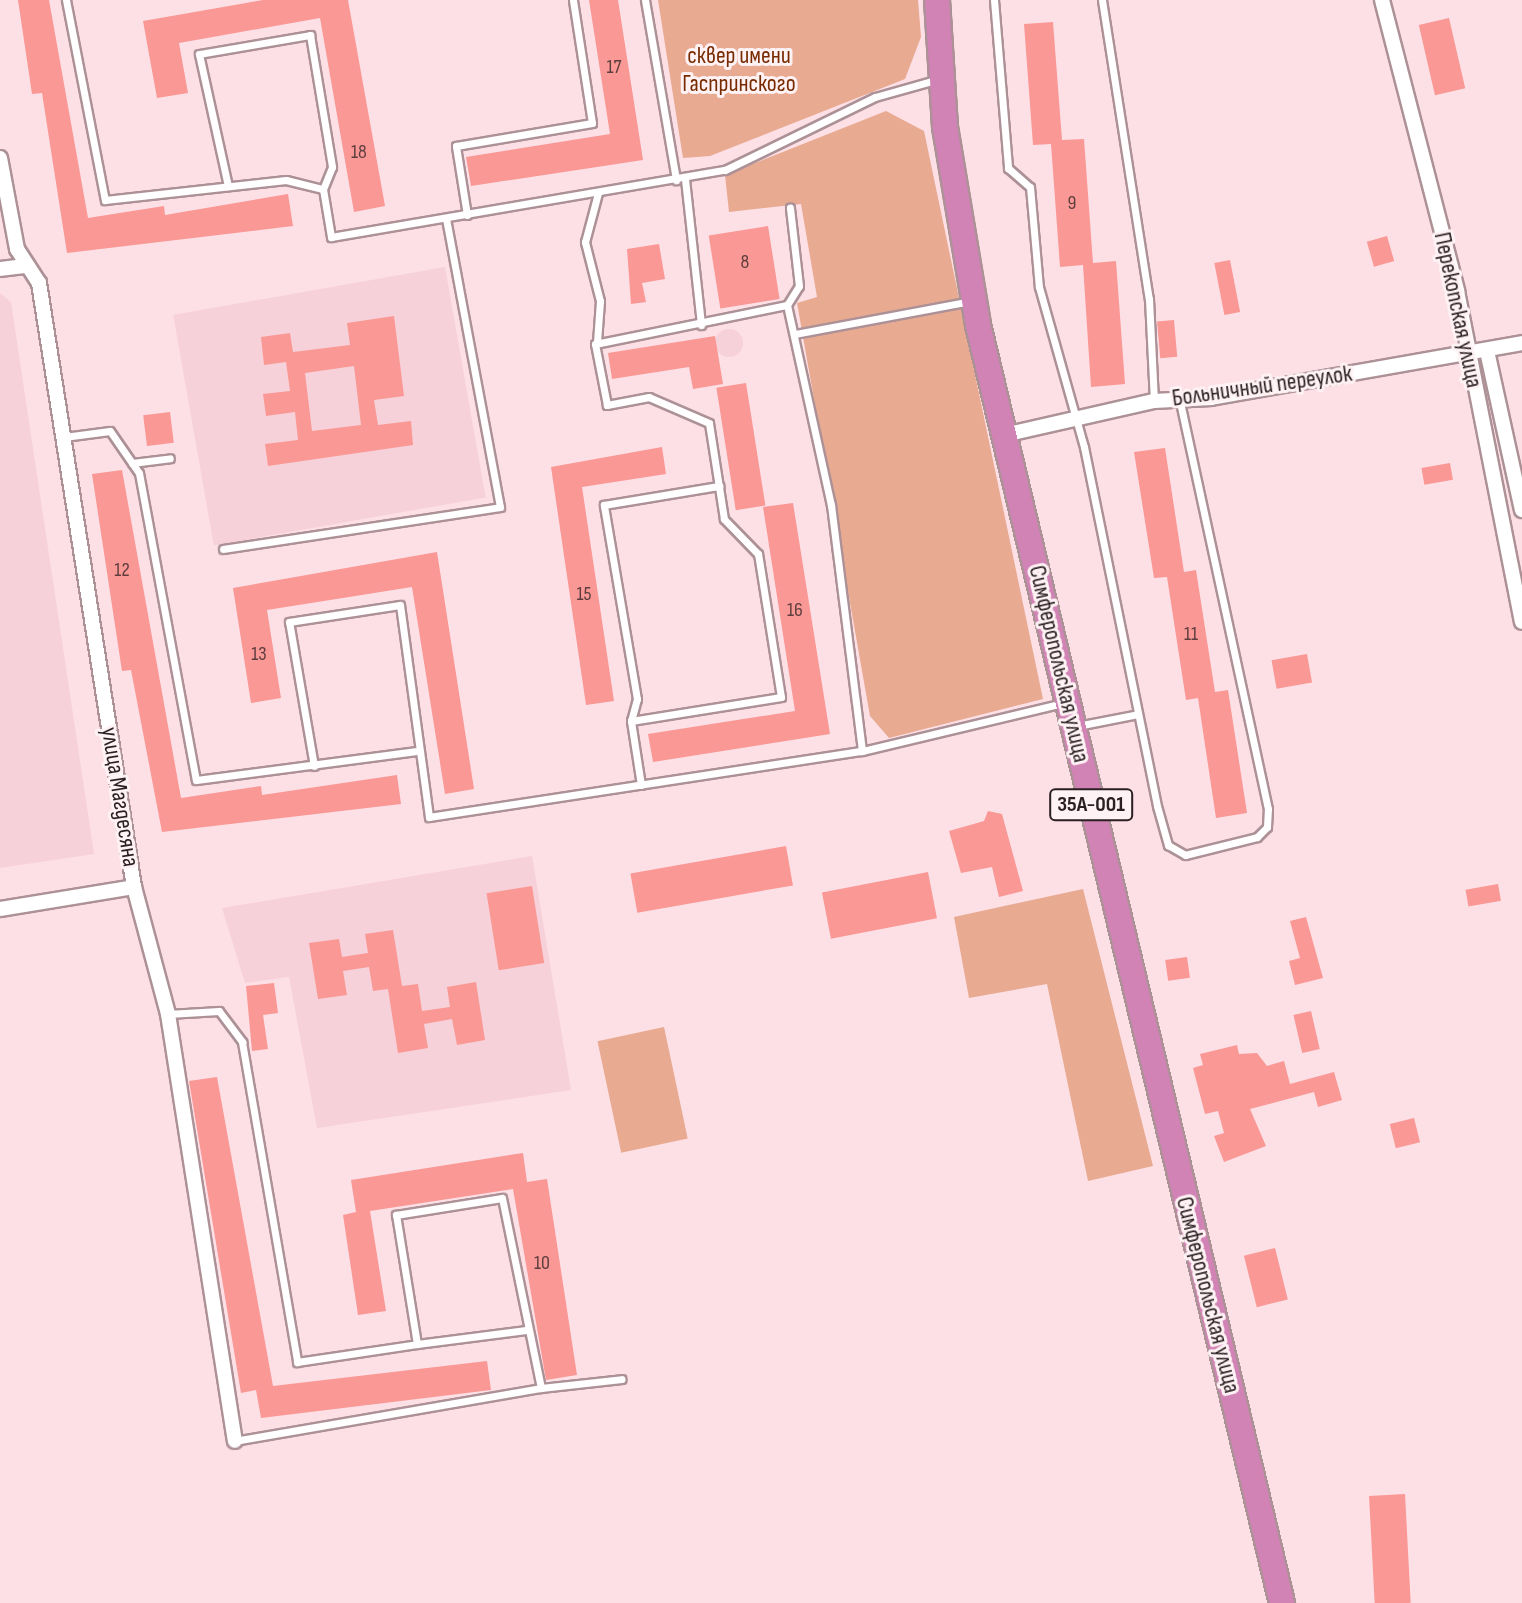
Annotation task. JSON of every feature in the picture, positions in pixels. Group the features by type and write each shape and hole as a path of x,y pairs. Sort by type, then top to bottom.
{"highway":[{"name":"Симферопольская улица","path":"937,0 942,79 973,301 1282,1603"}],"street":[{"name":"Перекопская улица","path":"1382,0 1468,356 1522,622"},
{"name":"улица Магдесяна","path":"0,158 24,266 39,283 134,887 168,1014 235,1441"},
{"path":"0,269 24,266"},
{"name":"Больничный переулок","path":"1004,435 1154,401 1468,356 1522,343"},
{"name":"Перекопская улица","path":"1487,351 1522,510"},
{"path":"0,909 134,887"}],"lane":[{"path":"66,0 105,200 286,180 323,189"},
{"path":"467,215 456,146 592,123 573,0"},
{"path":"645,0 676,180"},
{"path":"994,0 1008,168 1030,187 1039,287 1071,419 1084,447 1168,845 1185,855 1257,837 1267,827 1248,699 1179,399"},
{"path":"1102,0 1149,299 1154,401"},
{"path":"228,186 199,54 310,35 332,167 323,189 331,237 725,170 875,97 942,79"},
{"path":"685,179 701,325"},
{"path":"598,193 585,242 600,301 597,342 607,405 649,397 709,423 724,519 758,554 781,697 631,721"},
{"path":"597,342 701,325 787,305 799,286 790,208"},
{"path":"223,549 500,507 446,218"},
{"path":"795,334 973,301"},
{"path":"787,305 831,505 862,751"},
{"path":"64,437 110,431 132,463 196,780 415,751"},
{"path":"132,463 170,458"},
{"path":"641,785 631,721 637,699 604,505 719,486"},
{"path":"314,766 289,622 400,605 420,725 415,751 429,817 862,751 1069,701"},
{"path":"1074,727 1138,714"},
{"path":"168,1014 219,1011 242,1042 297,1362 526,1330"},
{"path":"417,1344 396,1215 502,1198 526,1330 541,1388"},
{"path":"235,1441 541,1388 622,1379"}],"shaded area":[{"path":"445,267 486,497 214,545 173,315"},
{"path":"0,293 11,302 94,854 0,868"},
{"path":"729,329 739,333 743,343 739,353 729,357 719,353 715,343 719,333"},
{"path":"532,856 571,1090 317,1128 289,977 245,983 222,908"}],"green space":[{"name":"сквер имени Гаспринского","path":"658,0 918,0 921,37 905,79 710,156 683,158"},
{"path":"886,111 924,131 1043,699 889,738 870,716 797,303 817,297 801,204 729,212 725,175"},
{"path":"1083,889 1153,1166 1088,1181 1047,984 969,998 954,917"},
{"path":"664,1027 688,1139 621,1153 597,1041"}],"building":[{"path":"18,0 49,0 88,218 164,206 165,215 288,194 293,226 67,253 42,93 32,94"},
{"path":"263,0 348,0 385,206 354,212 320,18 179,43 188,93 157,98 143,21"},
{"path":"589,0 618,0 643,160 471,186 466,157 610,134"},
{"path":"1449,18 1465,88 1435,95 1419,25"},
{"path":"1053,22 1062,140 1084,139 1093,263 1116,261 1125,384 1091,387 1083,265 1060,267 1051,144 1033,145 1024,24"},
{"path":"768,226 780,299 720,308 709,235"},
{"path":"1387,236 1394,261 1374,267 1367,242"},
{"path":"659,244 665,279 642,283 646,302 631,304 627,249"},
{"path":"1230,260 1240,312 1224,315 1214,263"},
{"path":"394,316 404,396 374,400 378,425 411,421 413,445 268,466 265,444 298,440 295,412 266,416 263,394 290,391 286,362 264,365 261,337 290,333 293,352 350,345 347,323","holes":["354,366 361,425 312,431 305,373"]},
{"path":"1174,320 1177,357 1160,358 1157,321"},
{"path":"715,336 723,384 693,389 689,367 612,379 608,353"},
{"path":"746,383 765,505 736,510 716,388"},
{"path":"170,412 174,443 147,446 143,415"},
{"path":"662,447 666,474 582,487 614,701 586,705 551,467"},
{"path":"1165,448 1184,572 1196,570 1215,692 1228,690 1247,813 1216,818 1198,698 1186,700 1167,577 1154,578 1134,452"},
{"path":"1450,463 1453,480 1424,485 1421,468"},
{"path":"122,470 181,798 261,786 262,795 397,775 401,804 162,832 131,670 122,671 92,474"},
{"path":"793,503 830,734 653,762 648,734 795,711 763,507"},
{"path":"437,552 474,789 445,794 412,587 267,610 281,698 251,703 233,588"},
{"path":"1307,654 1312,683 1277,689 1272,660"},
{"path":"988,811 1002,814 1023,891 999,897 992,867 961,873 949,831 984,821"},
{"path":"786,846 793,885 637,913 630,873"},
{"path":"928,872 937,918 831,939 822,893"},
{"path":"1498,884 1501,901 1468,906 1466,890"},
{"path":"532,886 544,963 499,970 487,893"},
{"path":"1306,917 1323,978 1295,985 1289,961 1300,958 1290,921"},
{"path":"393,930 402,986 418,984 422,1011 450,1007 447,987 476,982 485,1040 457,1045 452,1019 424,1024 428,1048 398,1053 388,989 373,991 369,967 343,971 347,995 318,999 309,943 339,939 342,957 368,953 365,934"},
{"path":"1187,957 1190,978 1168,981 1165,960"},
{"path":"274,983 278,1013 263,1015 268,1049 252,1051 246,986"},
{"path":"1311,1011 1320,1049 1302,1053 1293,1015"},
{"path":"1237,1045 1239,1054 1257,1053 1267,1066 1284,1061 1290,1084 1334,1072 1342,1100 1318,1107 1314,1092 1250,1109 1266,1146 1224,1162 1214,1136 1224,1133 1218,1111 1205,1114 1193,1068 1203,1065 1200,1054"},
{"path":"217,1077 273,1386 487,1361 491,1390 261,1418 256,1390 241,1393 189,1081"},
{"path":"1414,1118 1420,1142 1396,1148 1390,1124"},
{"path":"523,1153 527,1182 547,1179 577,1375 546,1380 513,1189 370,1211 386,1311 358,1315 343,1215 356,1212 351,1180"},
{"path":"1275,1248 1288,1299 1257,1307 1244,1256"},
{"path":"1405,1494 1411,1603 1375,1603 1369,1496"}]}
